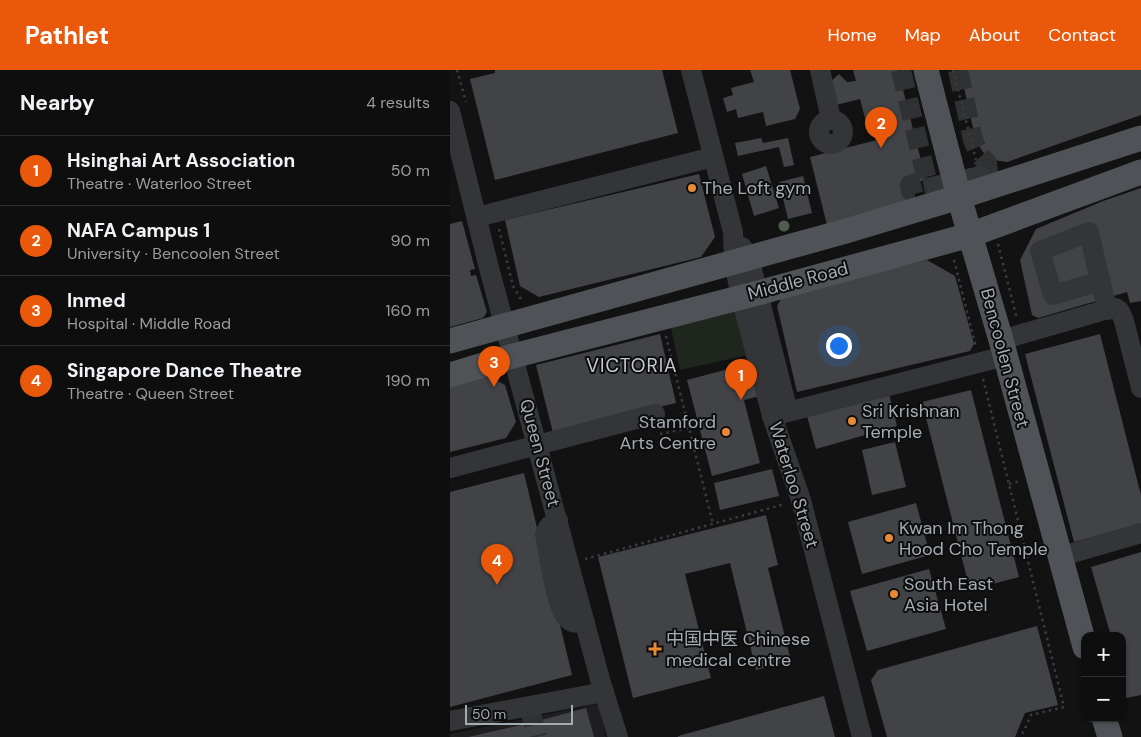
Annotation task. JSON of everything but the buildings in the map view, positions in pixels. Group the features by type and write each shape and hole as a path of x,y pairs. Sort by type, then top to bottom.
{"main road":[{"name":"Bencoolen Street","path":"926,70 950,188 970,235 1081,632"},
{"name":"Middle Road","path":"450,341 742,260 950,188 1141,138"},
{"name":"Middle Road","path":"450,374 970,235 1141,172"},
{"path":"1105,722 1110,737"}],"street":[{"name":"Waterloo Street","path":"691,70 742,260 749,295 862,737"},
{"path":"820,70 831,119"},
{"name":"Queen Street","path":"459,109 486,215 513,356 604,692 618,737"},
{"path":"486,215 713,156"},
{"path":"950,188 980,176"},
{"path":"1101,281 1124,316 1141,388"},
{"path":"780,414 979,363 1003,348 1124,316"},
{"path":"450,468 655,414"},
{"path":"558,520 549,526 545,534 554,590 566,617 574,623 585,622"},
{"path":"1059,557 1141,533"},
{"path":"450,721 604,692"}],"path":[{"path":"457,70 459,109"},
{"path":"953,70 980,176"},
{"path":"486,215 513,286 526,307"},
{"path":"954,258 1064,708 1031,716 1021,737"},
{"path":"662,318 713,524"},
{"path":"660,434 689,428"},
{"path":"570,564 801,500"}],"shaded area":[{"path":"735,293 748,355 680,370 667,309"},
{"path":"598,704 606,737 450,737 450,734"}],"tunnel":[{"path":"901,70 927,180 910,185 911,191 936,186"},
{"path":"958,70 973,140 979,154 987,163 988,174 980,176"},
{"path":"529,706 537,737"}],"place":[{"name":"NAFA Campus 1","path":"881,148"},
{"name":"The Loft gym","path":"692,188"},
{"name":"Inmed","path":"494,387"},
{"name":"Hsinghai Art Association","path":"741,400"},
{"name":"Sri Krishnan Temple","path":"852,421"},
{"name":"Stamford Arts Centre","path":"726,432"},
{"name":"Kwan Im Thong Hood Cho Temple","path":"889,538"},
{"name":"Singapore Dance Theatre","path":"497,585"},
{"name":"South East Asia Hotel","path":"894,594"},
{"name":"中国中医 Chinese medical centre","path":"655,649"}],"district":[{"name":"VICTORIA","path":"632,365"}]}
